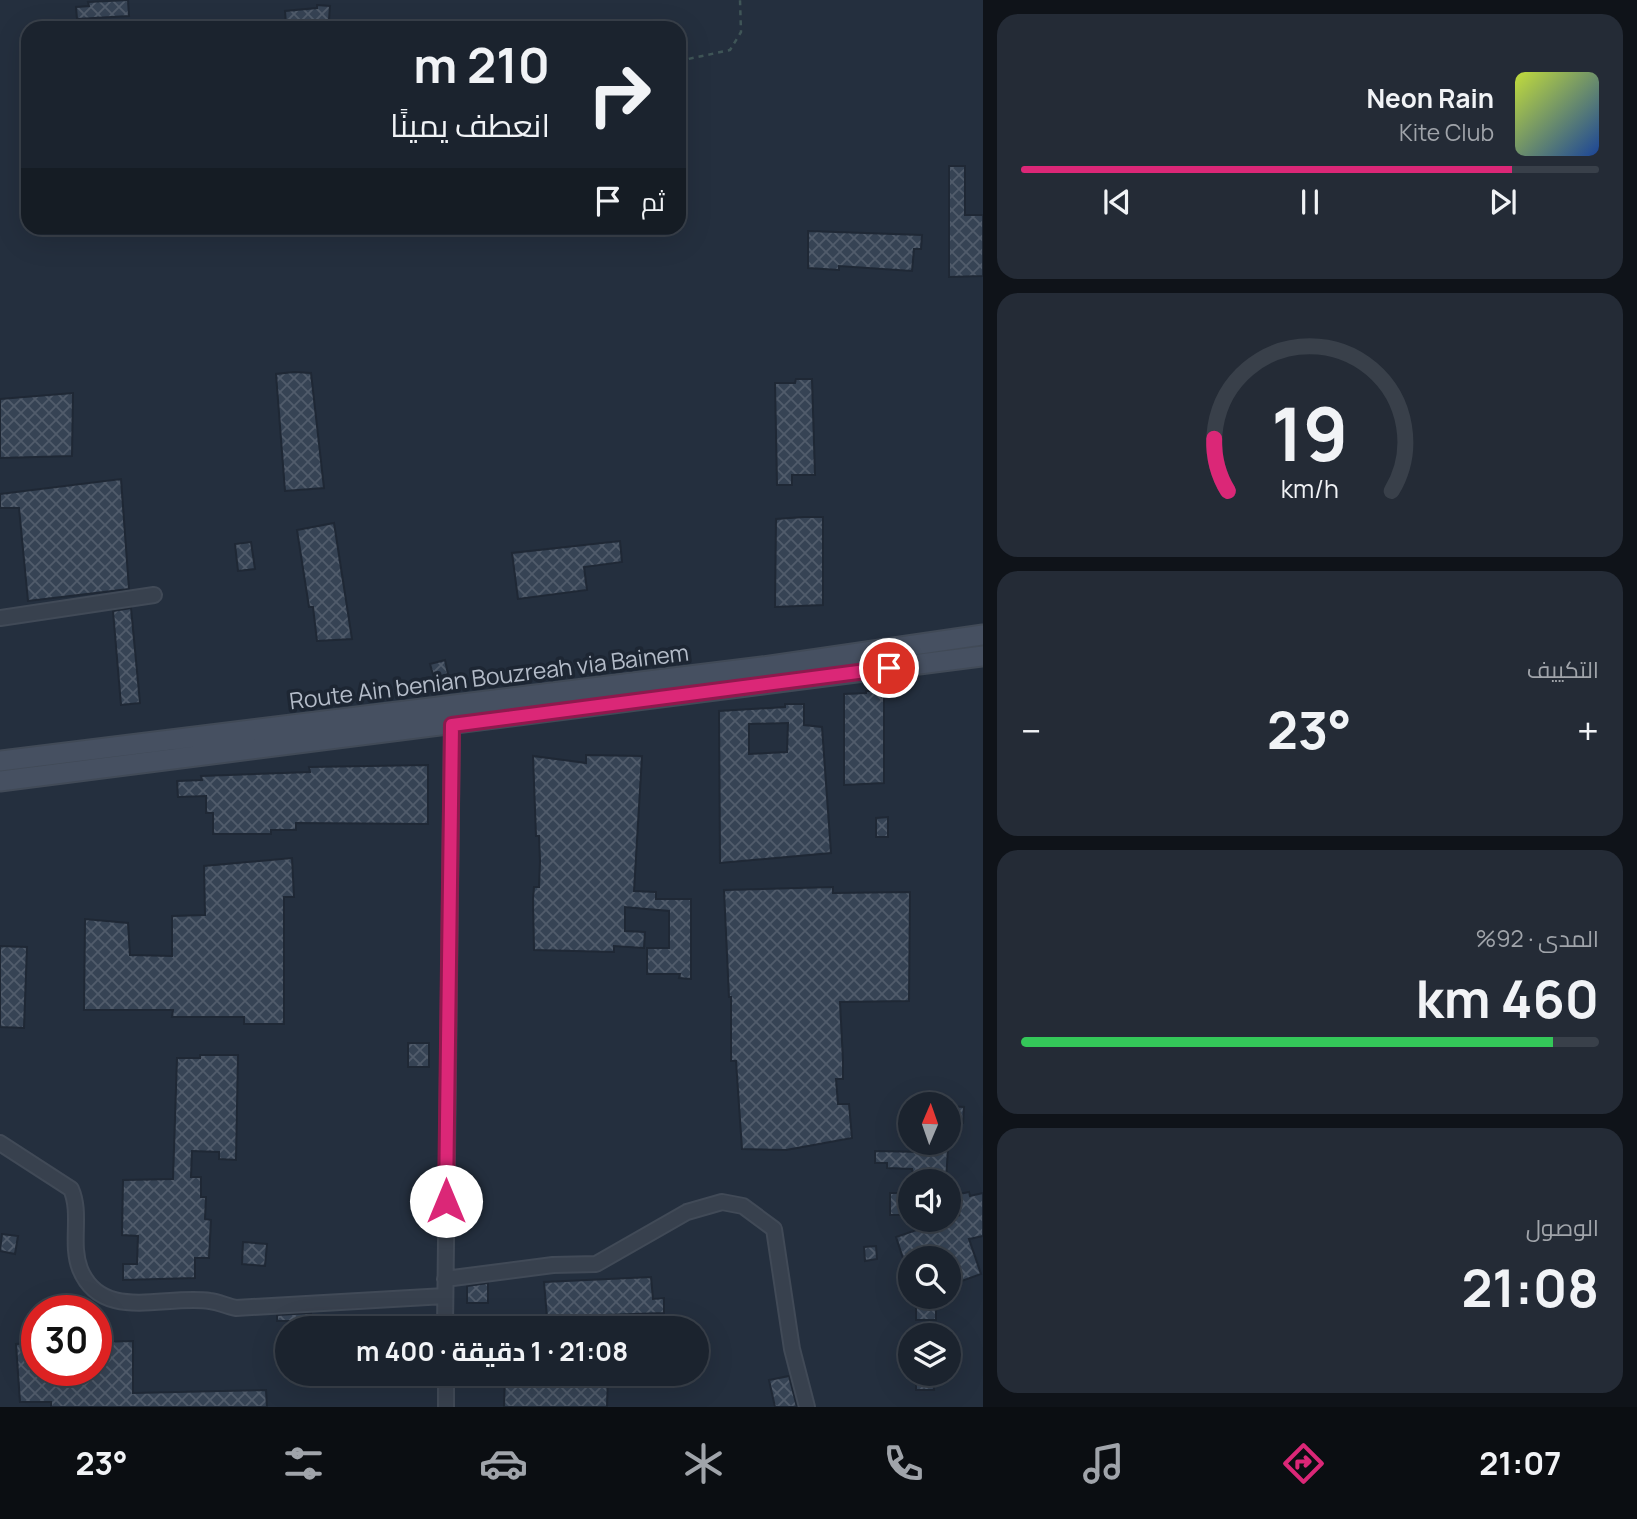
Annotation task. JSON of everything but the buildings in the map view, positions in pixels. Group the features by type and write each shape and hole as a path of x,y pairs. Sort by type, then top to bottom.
{"main road":[{"name":"Route Ain benian Bouzreah via Bainem","path":"0,761 762,667 982,635"},
{"name":"Route Ain benian Bouzreah via Bainem","path":"0,780 982,656"}],"street":[{"path":"0,618 154,595"},
{"path":"445,1316 452,725"},
{"path":"0,1143 71,1189 79,1267 87,1284 104,1299 129,1302 209,1301 236,1308 445,1296"},
{"path":"445,1279 553,1265 596,1264 687,1212 722,1202 743,1206 774,1228 792,1349 807,1407"},
{"path":"446,1386 446,1407"}],"path":[{"path":"686,59 730,50 741,32 740,0"}],"route":[{"path":"446,1201 452,725 889,668"}]}
